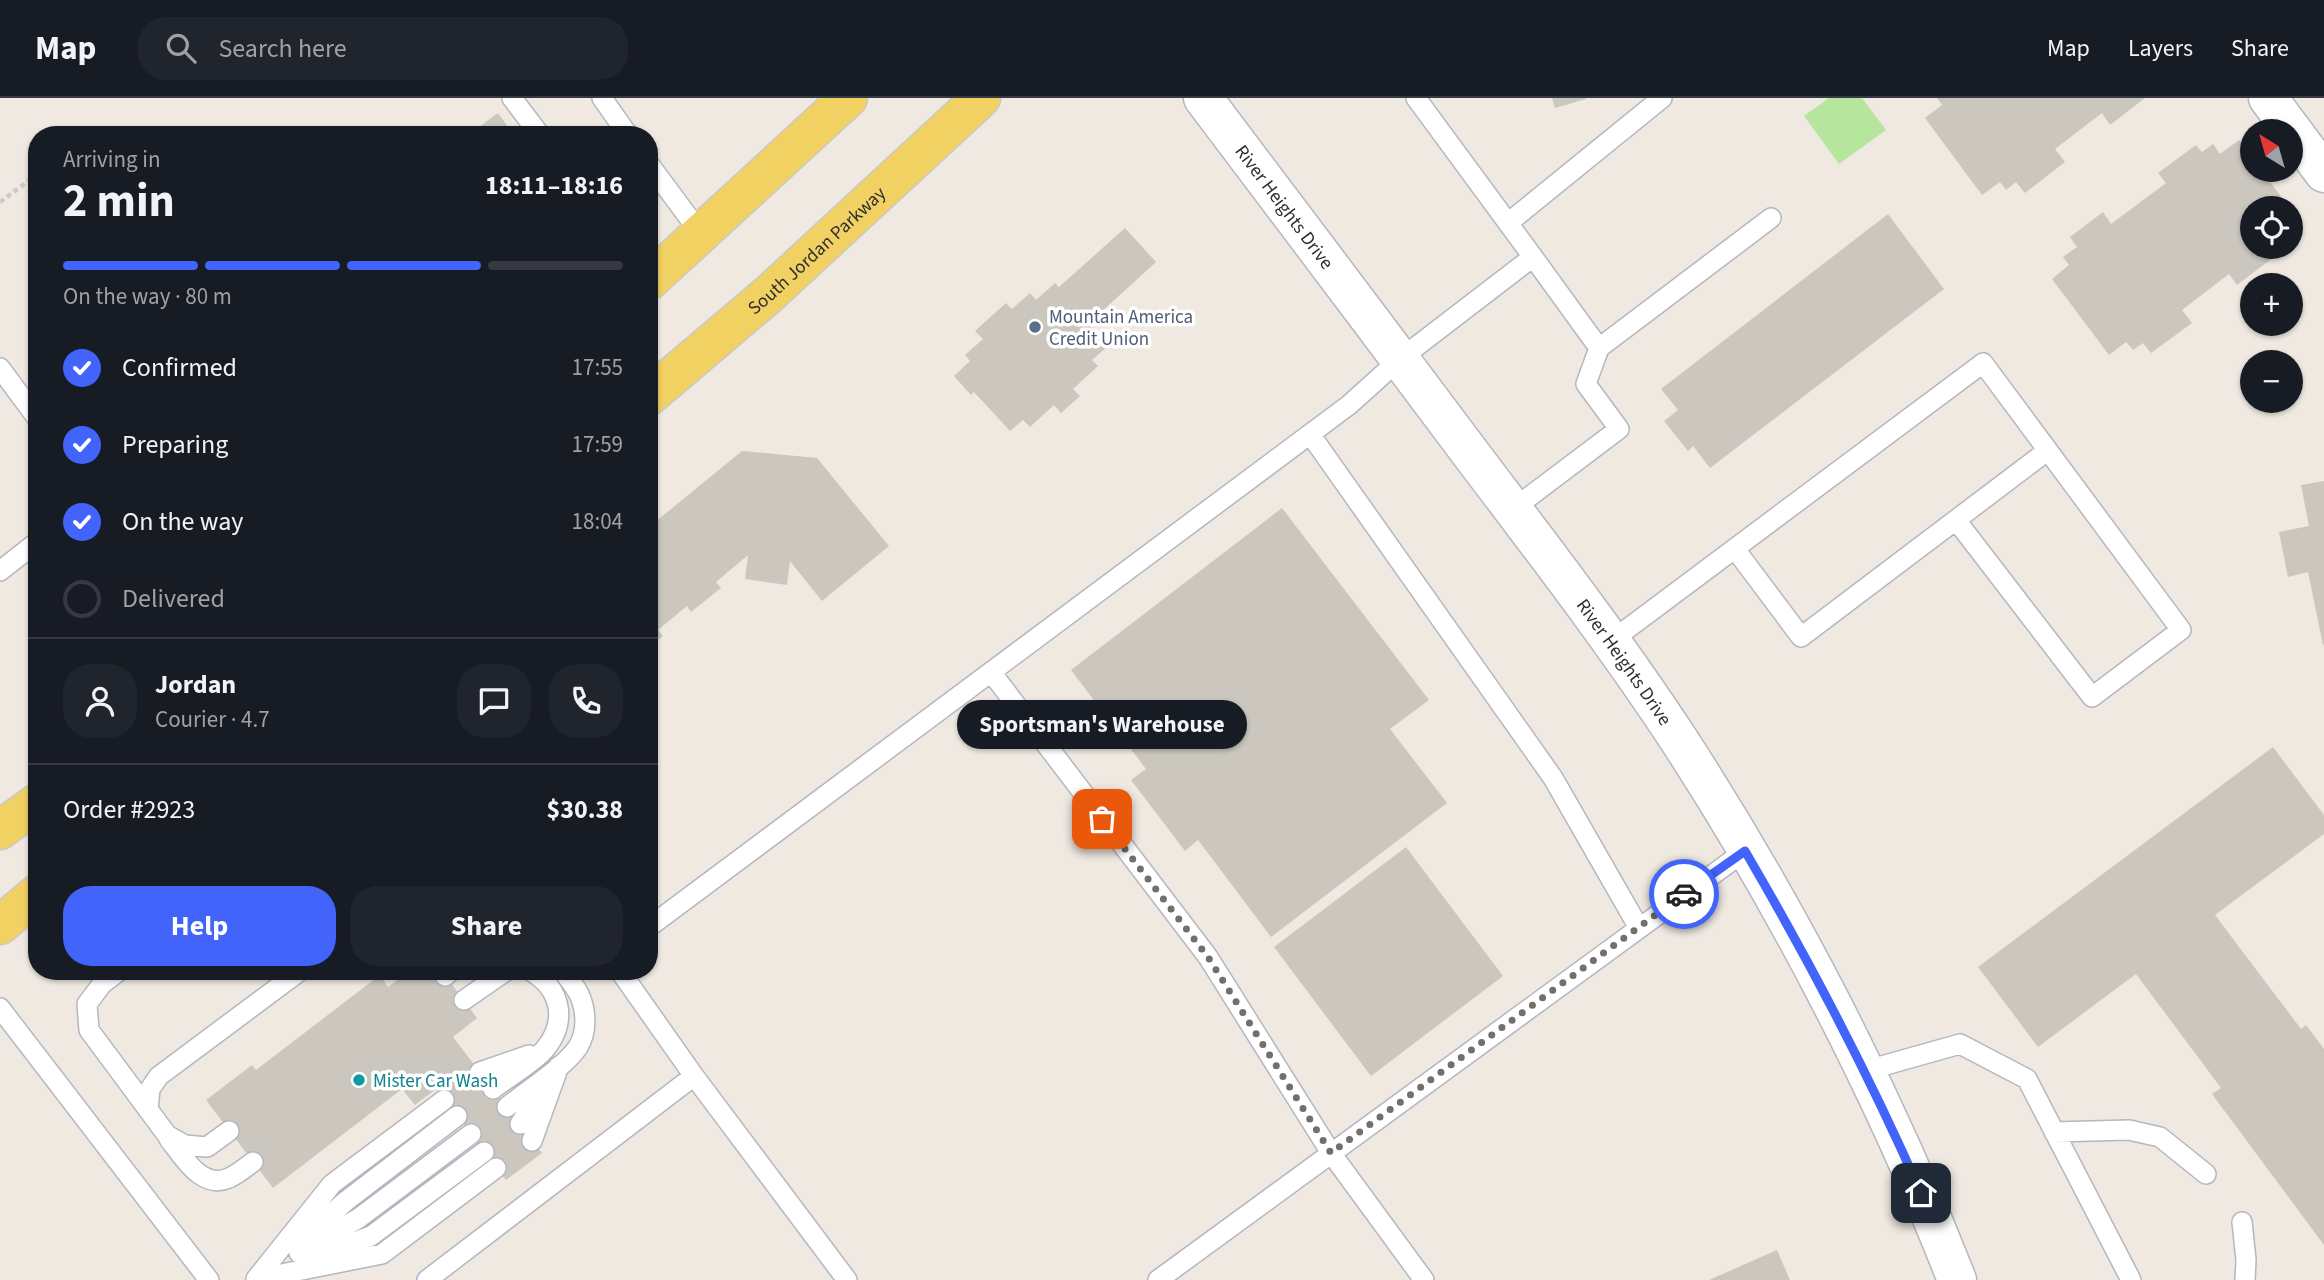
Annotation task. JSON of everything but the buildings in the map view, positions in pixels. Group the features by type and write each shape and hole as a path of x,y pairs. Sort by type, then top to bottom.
{"main road":[{"path":"658,273 848,98"},
{"name":"South Jordan Parkway","path":"658,388 768,295 981,98"},
{"path":"0,830 28,810"},
{"path":"0,925 28,902"}],"street":[{"name":"River Heights Drive","path":"1203,98 1611,641 1679,741 1807,961 1864,1071 1903,1152 1957,1280"},
{"path":"2268,98 2324,173"}],"lane":[{"path":"512,98 533,126"},
{"path":"602,98 622,126"},
{"path":"1416,98 1599,348"},
{"path":"1508,223 1662,98"},
{"path":"658,176 701,234"},
{"path":"1513,509 1619,429 1586,384 1599,348 1771,218"},
{"path":"658,920 1349,405 1400,359 1533,257"},
{"path":"1611,641 1983,363 2181,631 2092,698 1956,520"},
{"path":"0,369 28,406"},
{"path":"1310,434 1553,778 1639,928"},
{"path":"1735,549 1801,637 2047,451"},
{"path":"0,571 28,549"},
{"path":"991,672 1208,957 1331,1153 1424,1280"},
{"path":"1158,1280 1745,851"},
{"path":"107,980 87,1004 89,1030 166,1135 197,1172 209,1181 228,1179 253,1162"},
{"path":"148,1110 150,1088 159,1076 288,980"},
{"path":"464,1000 493,980"},
{"path":"493,1089 544,1050 560,1019 559,1001 543,980"},
{"path":"506,1107 559,1065 578,1046 585,1025 584,1008 569,980"},
{"path":"626,980 694,1076 847,1280"},
{"path":"0,1008 209,1280"},
{"path":"1864,1071 1961,1044 2027,1079 2131,1280"},
{"path":"480,1072 544,1050"},
{"path":"520,1124 559,1065"},
{"path":"532,1141 559,1065"},
{"path":"427,1280 694,1076"},
{"path":"256,1280 332,1184 444,1100"},
{"path":"256,1280 346,1201 457,1116"},
{"path":"2054,1132 2129,1130 2160,1137 2206,1174"},
{"path":"166,1135 185,1145 207,1147 229,1131"},
{"path":"256,1280 359,1217 471,1134"},
{"path":"256,1280 371,1236 484,1152"},
{"path":"256,1280 382,1254 496,1168"},
{"path":"2242,1222 2245,1280"}],"path":[{"path":"0,202 28,181"}],"green space":[{"path":"1829,98 1862,98 1886,130 1839,164 1804,116"}],"way so far":[{"path":"1102,819 1208,957 1331,1153 1684,894"}],"place":[{"name":"Mountain America Credit Union","path":"1035,327"},
{"name":"Sportsman's Warehouse","path":"1102,819"},
{"name":"Mister Car Wash","path":"359,1080"}],"route":[{"path":"1684,894 1745,851 1827,997 1921,1193"}]}
